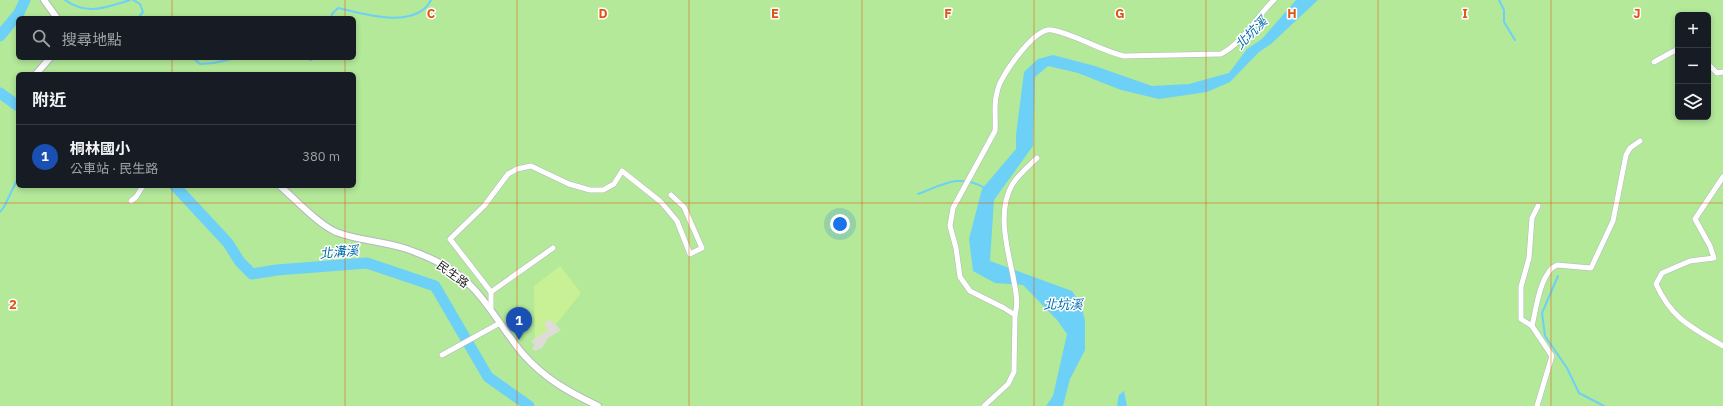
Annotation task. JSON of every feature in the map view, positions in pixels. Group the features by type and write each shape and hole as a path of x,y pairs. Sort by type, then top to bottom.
{"street":[{"path":"44,0 56,16"},
{"path":"1016,315 970,291 960,277 956,248 950,226 954,208 995,131 996,100 1000,83 1028,42 1042,32 1050,29 1085,41 1111,53 1124,56 1221,54 1230,50 1237,43 1261,13 1274,0"},
{"path":"1654,62 1675,51"},
{"path":"38,72 48,60"},
{"path":"1711,67 1717,73 1723,72"},
{"path":"1532,326 1542,284 1552,267 1591,268 1613,221 1626,155 1630,148 1640,141"},
{"path":"984,406 1008,384 1014,372 1016,315 1018,304 1005,221 1006,197 1013,183 1037,158"},
{"path":"491,308 491,292 450,239 484,206 492,193 508,174 516,169 531,166 569,184 590,190 603,190 614,184 622,171 640,184 665,207 677,221 690,254 702,248 684,207 671,195"},
{"path":"1723,177 1695,219 1710,246 1714,258 1690,261 1662,273 1656,284 1662,298 1672,311 1686,323 1723,346"},
{"path":"131,201 136,197 142,188"},
{"name":"民生路","path":"282,188 336,232 407,249 434,259 446,266 468,282 491,308 500,323 524,355 545,375 562,388 598,406"},
{"path":"1537,406 1552,356 1532,326 1521,319 1520,287 1529,258 1532,218 1538,206"},
{"path":"491,292 553,248"},
{"path":"442,355 500,323"}],"green space":[{"path":"0,0 1723,0 1723,406 0,406"},
{"path":"560,266 581,293 535,351 534,286"}],"shaded area":[{"path":"550,320 561,330 548,338 542,348 535,351 532,348 535,345 531,341 548,330 544,323"}],"water":[{"name":"北坑溪","path":"1296,0 1318,0 1271,44 1259,52 1230,82 1207,92 1159,99 1121,90 1078,73 1048,66 1035,77 1033,146 994,200 990,261 1072,291 1081,304 1085,321 1085,350 1070,379 1063,406 1046,406 1053,396 1067,334 1057,320 1023,285 995,283 973,271 969,239 982,189 1016,149 1016,135 1024,72 1038,59 1053,55 1095,66 1152,86 1189,84 1229,73 1247,49 1262,39"},
{"path":"1124,391 1127,406 1118,406 1119,395"}],"waterway":[{"name":"北溝溪","path":"17,16 25,0"},
{"path":"65,0 73,5 89,9 97,9 130,0"},
{"path":"133,0 140,4 143,12 140,16"},
{"path":"332,16 338,8 361,14 388,18 402,17 414,15 424,9 431,0"},
{"path":"1499,0 1504,10 1504,22 1515,40"},
{"name":"北溝溪","path":"0,36 16,17"},
{"path":"195,60 200,64 227,60"},
{"name":"北溝溪","path":"0,93 16,105"},
{"path":"918,194 943,184 959,181 967,181 985,188"},
{"path":"0,212 16,182"},
{"name":"北溝溪","path":"177,188 228,243 240,262 252,274 277,270 367,263 435,286 488,377 529,406"},
{"path":"1558,276 1542,313 1545,336 1567,368 1579,393 1604,406"}],"place":[{"name":"桐林國小","path":"519,340"}]}
